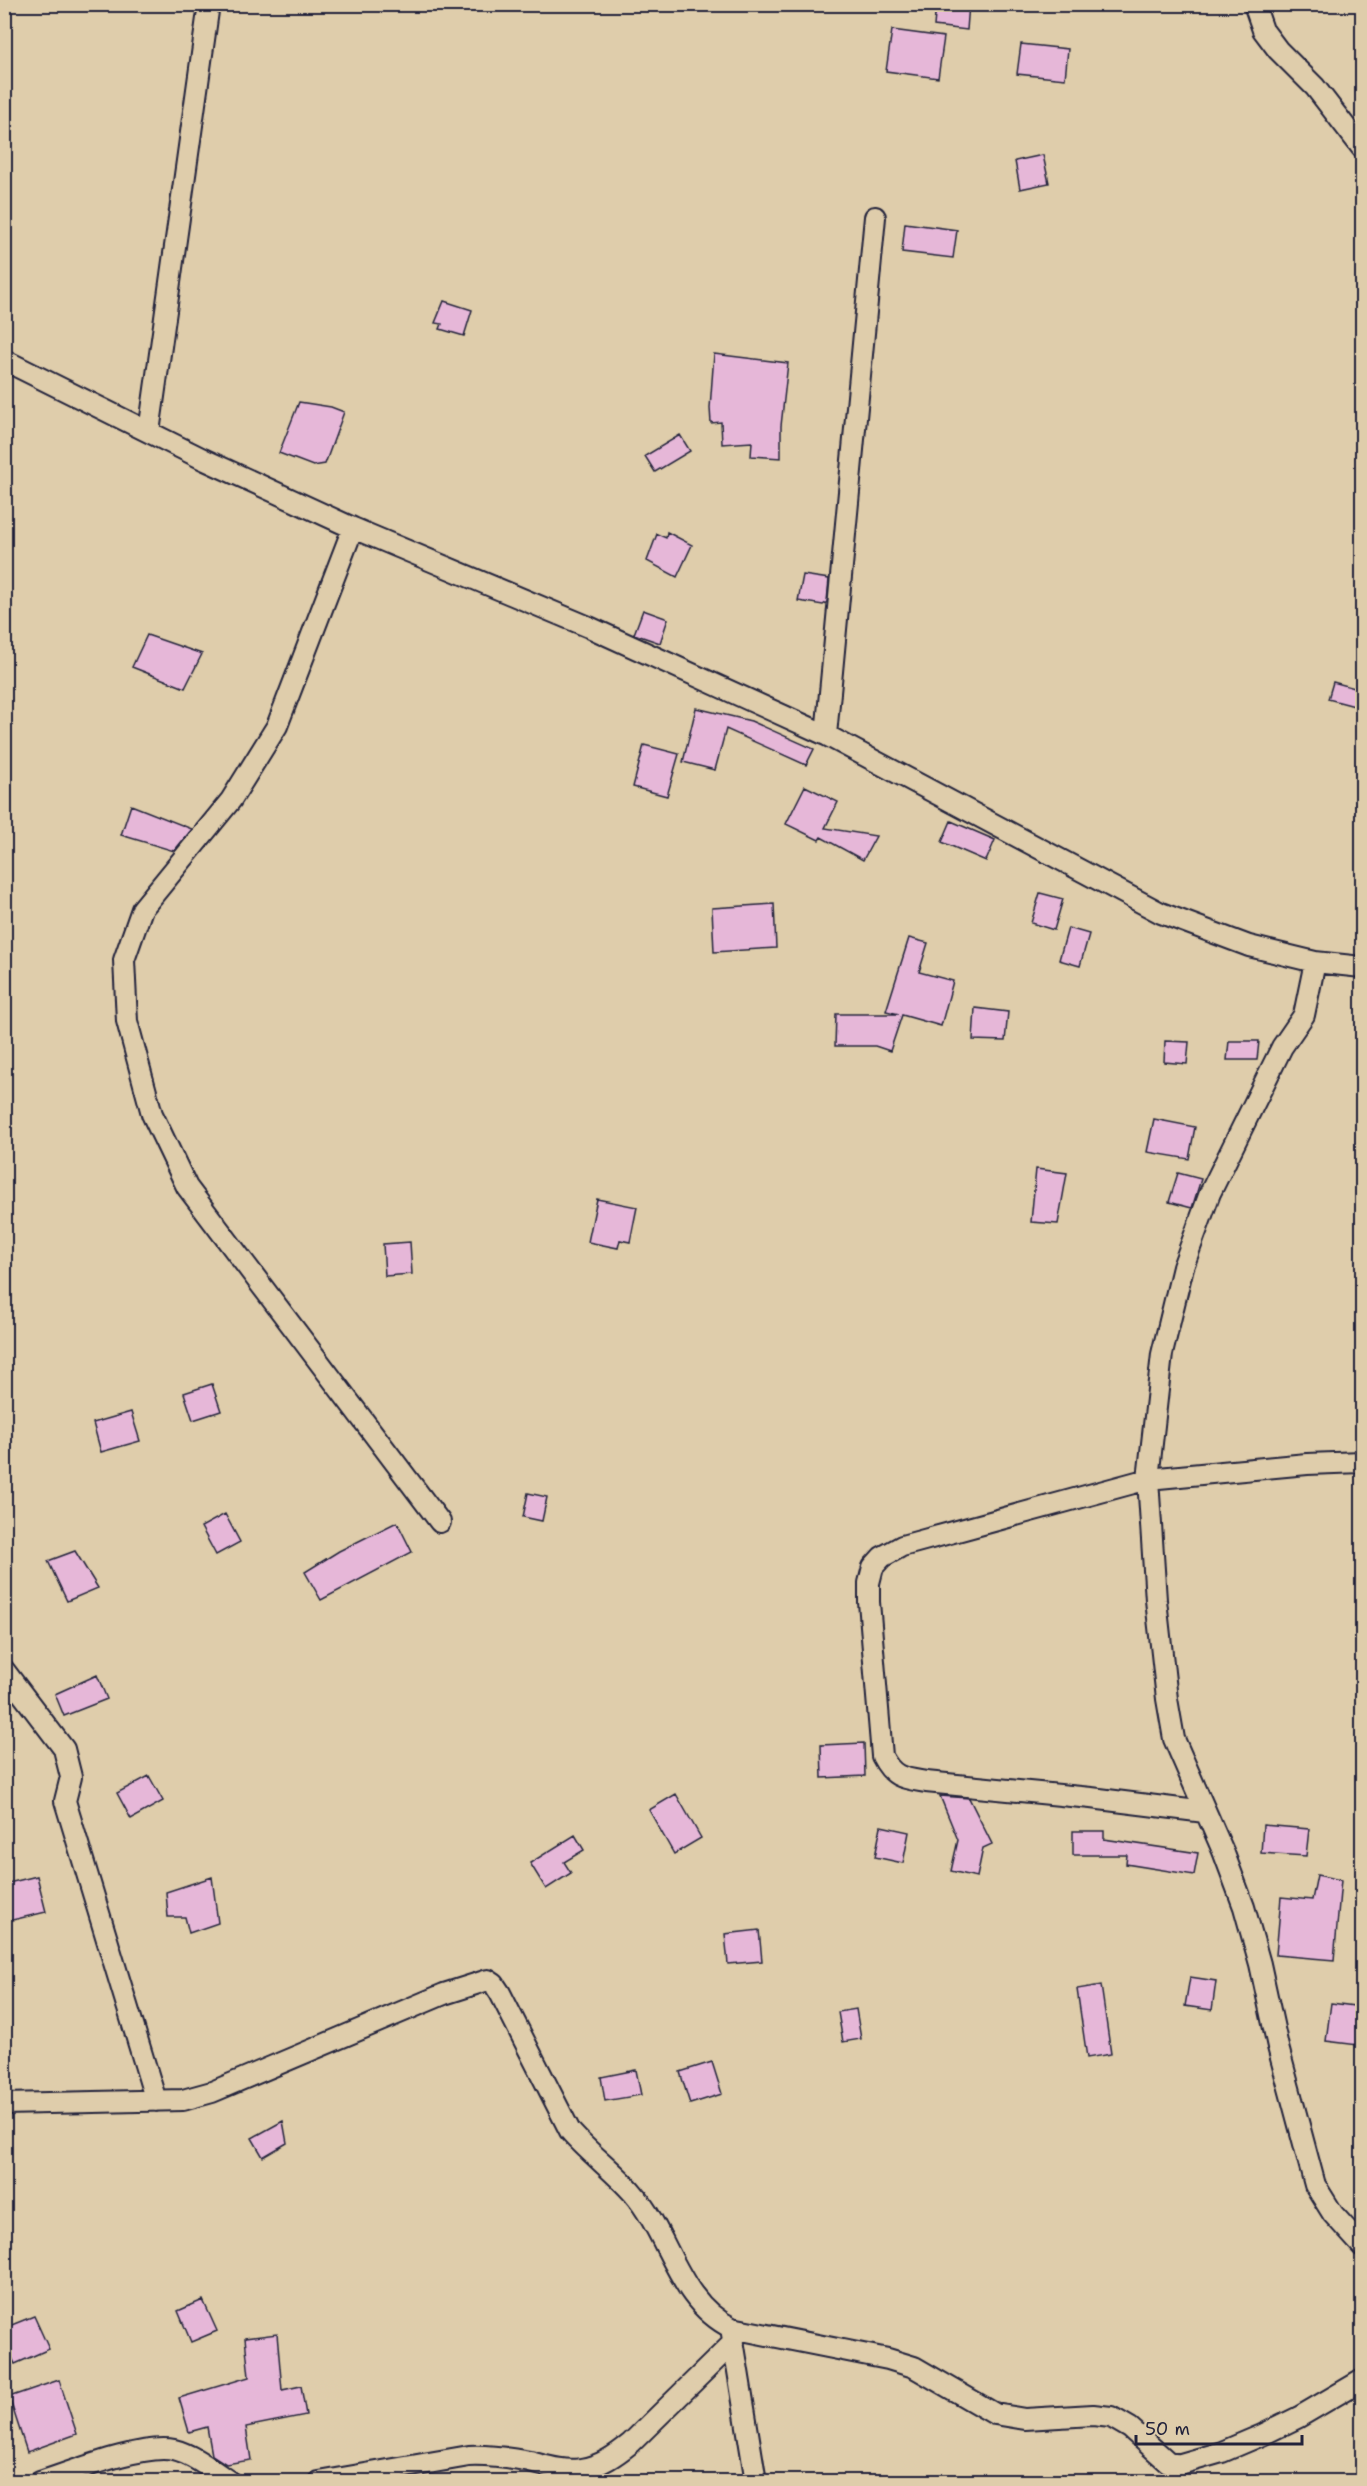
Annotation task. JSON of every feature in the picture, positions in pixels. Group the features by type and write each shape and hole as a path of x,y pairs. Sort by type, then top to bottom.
{"street":[{"path":"149,432 209,4"},
{"path":"1254,4 1263,30 1278,50 1315,87 1362,148"},
{"path":"826,735 875,218"},
{"path":"4,360 149,432 353,528 589,627 826,735 1161,913 1249,946 1314,962 1362,967"},
{"path":"353,528 277,726 231,800 142,909 124,960 127,1021 152,1114 187,1187 440,1522"},
{"path":"1314,962 1304,1015 1282,1047 1210,1193 1183,1267 1161,1354 1148,1479 1156,1600 1167,1699 1174,1739 1223,1851 1257,1952 1278,2047 1315,2185 1333,2214 1362,2246"},
{"path":"1205,1812 900,1778 888,1768 882,1756 869,1602 873,1567 882,1557 902,1546 1148,1479 1307,1464 1362,1462"},
{"path":"4,1670 64,1749 71,1777 65,1801 156,2100"},
{"path":"4,2104 183,2100 212,2092 444,1994 488,1980 500,1993 570,2131 632,2192 648,2214 688,2290 702,2308 733,2335 888,2359 914,2367 994,2414 1025,2419 1093,2415 1111,2417 1130,2428 1168,2462 1177,2465 1222,2452 1262,2435 1299,2417 1362,2380"},
{"path":"320,2481 469,2456 490,2456 563,2469 579,2470 596,2465 615,2456 631,2443 733,2335"},
{"path":"733,2335 756,2481"},
{"path":"40,2481 110,2459 149,2450 172,2449 192,2457 230,2481"}],"building":[{"path":"936,4 969,4 967,30 934,26"},
{"path":"892,30 944,37 938,78 886,71"},
{"path":"1021,44 1068,49 1065,79 1017,74"},
{"path":"1043,155 1049,183 1020,189 1015,161"},
{"path":"905,223 957,230 953,258 902,252"},
{"path":"444,301 472,310 464,336 440,329 442,324 435,323"},
{"path":"714,354 788,363 781,426 781,458 751,456 752,442 722,444 721,422 711,423"},
{"path":"299,402 331,407 344,412 325,464 313,466 279,453"},
{"path":"680,435 690,451 655,472 645,456"},
{"path":"667,532 692,545 677,577 647,561 657,534 666,538"},
{"path":"803,575 829,579 827,602 823,605 798,601"},
{"path":"643,610 668,619 660,643 634,634"},
{"path":"147,635 202,654 185,688 132,667"},
{"path":"1333,682 1362,690 1362,708 1328,699"},
{"path":"696,708 751,721 814,749 806,765 726,729 715,770 683,762"},
{"path":"644,745 679,754 667,796 633,787"},
{"path":"805,786 838,802 825,828 876,836 863,860 821,837 819,840 786,824"},
{"path":"131,805 192,829 174,851 121,835"},
{"path":"951,821 995,840 986,861 942,842"},
{"path":"1040,893 1063,899 1054,930 1031,923"},
{"path":"774,904 776,948 714,952 712,908"},
{"path":"1068,928 1089,934 1080,966 1059,960"},
{"path":"909,938 928,943 919,972 953,981 941,1026 902,1015 890,1051 875,1046 835,1046 836,1014 899,1014 886,1011"},
{"path":"975,1008 1008,1012 1005,1041 973,1040"},
{"path":"1165,1041 1189,1042 1187,1064 1164,1062"},
{"path":"1229,1041 1259,1041 1257,1060 1227,1060"},
{"path":"1154,1119 1195,1127 1189,1159 1147,1152"},
{"path":"1036,1169 1067,1173 1058,1224 1031,1222"},
{"path":"1178,1173 1201,1179 1192,1208 1169,1202"},
{"path":"597,1199 637,1207 630,1242 620,1240 618,1248 588,1242"},
{"path":"410,1242 412,1274 385,1276 383,1244"},
{"path":"212,1384 221,1411 193,1420 184,1393"},
{"path":"131,1412 140,1441 101,1452 93,1423"},
{"path":"528,1493 547,1497 542,1521 523,1517"},
{"path":"225,1514 240,1542 216,1555 201,1527"},
{"path":"397,1522 412,1552 321,1600 305,1572 339,1551"},
{"path":"75,1551 98,1588 67,1601 48,1561"},
{"path":"97,1675 107,1699 64,1716 55,1694"},
{"path":"864,1743 865,1776 822,1778 821,1745"},
{"path":"149,1776 163,1801 131,1819 117,1793"},
{"path":"676,1794 701,1838 674,1854 649,1810"},
{"path":"940,1796 969,1798 992,1844 983,1848 977,1877 951,1871 958,1840"},
{"path":"1263,1825 1309,1829 1306,1856 1261,1853"},
{"path":"881,1826 909,1832 903,1863 875,1857"},
{"path":"1073,1831 1104,1831 1104,1839 1198,1853 1194,1875 1126,1864 1127,1855 1073,1855"},
{"path":"575,1835 584,1850 564,1862 571,1873 546,1889 530,1863"},
{"path":"1317,1875 1341,1880 1334,1960 1276,1955 1281,1897 1312,1900"},
{"path":"37,1876 46,1912 4,1922 4,1884"},
{"path":"212,1877 218,1923 189,1933 185,1917 168,1917 166,1892"},
{"path":"759,1930 762,1961 728,1964 725,1934"},
{"path":"1190,1977 1216,1981 1212,2010 1185,2006"},
{"path":"1101,1985 1111,2054 1087,2058 1077,1989"},
{"path":"1331,2003 1362,2007 1358,2045 1326,2041"},
{"path":"856,2009 861,2039 843,2042 838,2012"},
{"path":"712,2062 722,2094 690,2104 680,2072"},
{"path":"636,2070 641,2095 605,2101 601,2077"},
{"path":"283,2121 287,2143 263,2157 252,2138"},
{"path":"203,2300 217,2331 191,2342 178,2311"},
{"path":"34,2316 49,2349 15,2364 4,2340 4,2328"},
{"path":"277,2334 282,2390 301,2386 306,2415 246,2427 251,2460 226,2464 212,2455 207,2427 189,2432 179,2398 249,2377 245,2338"},
{"path":"59,2380 77,2434 27,2452 9,2397"}]}
